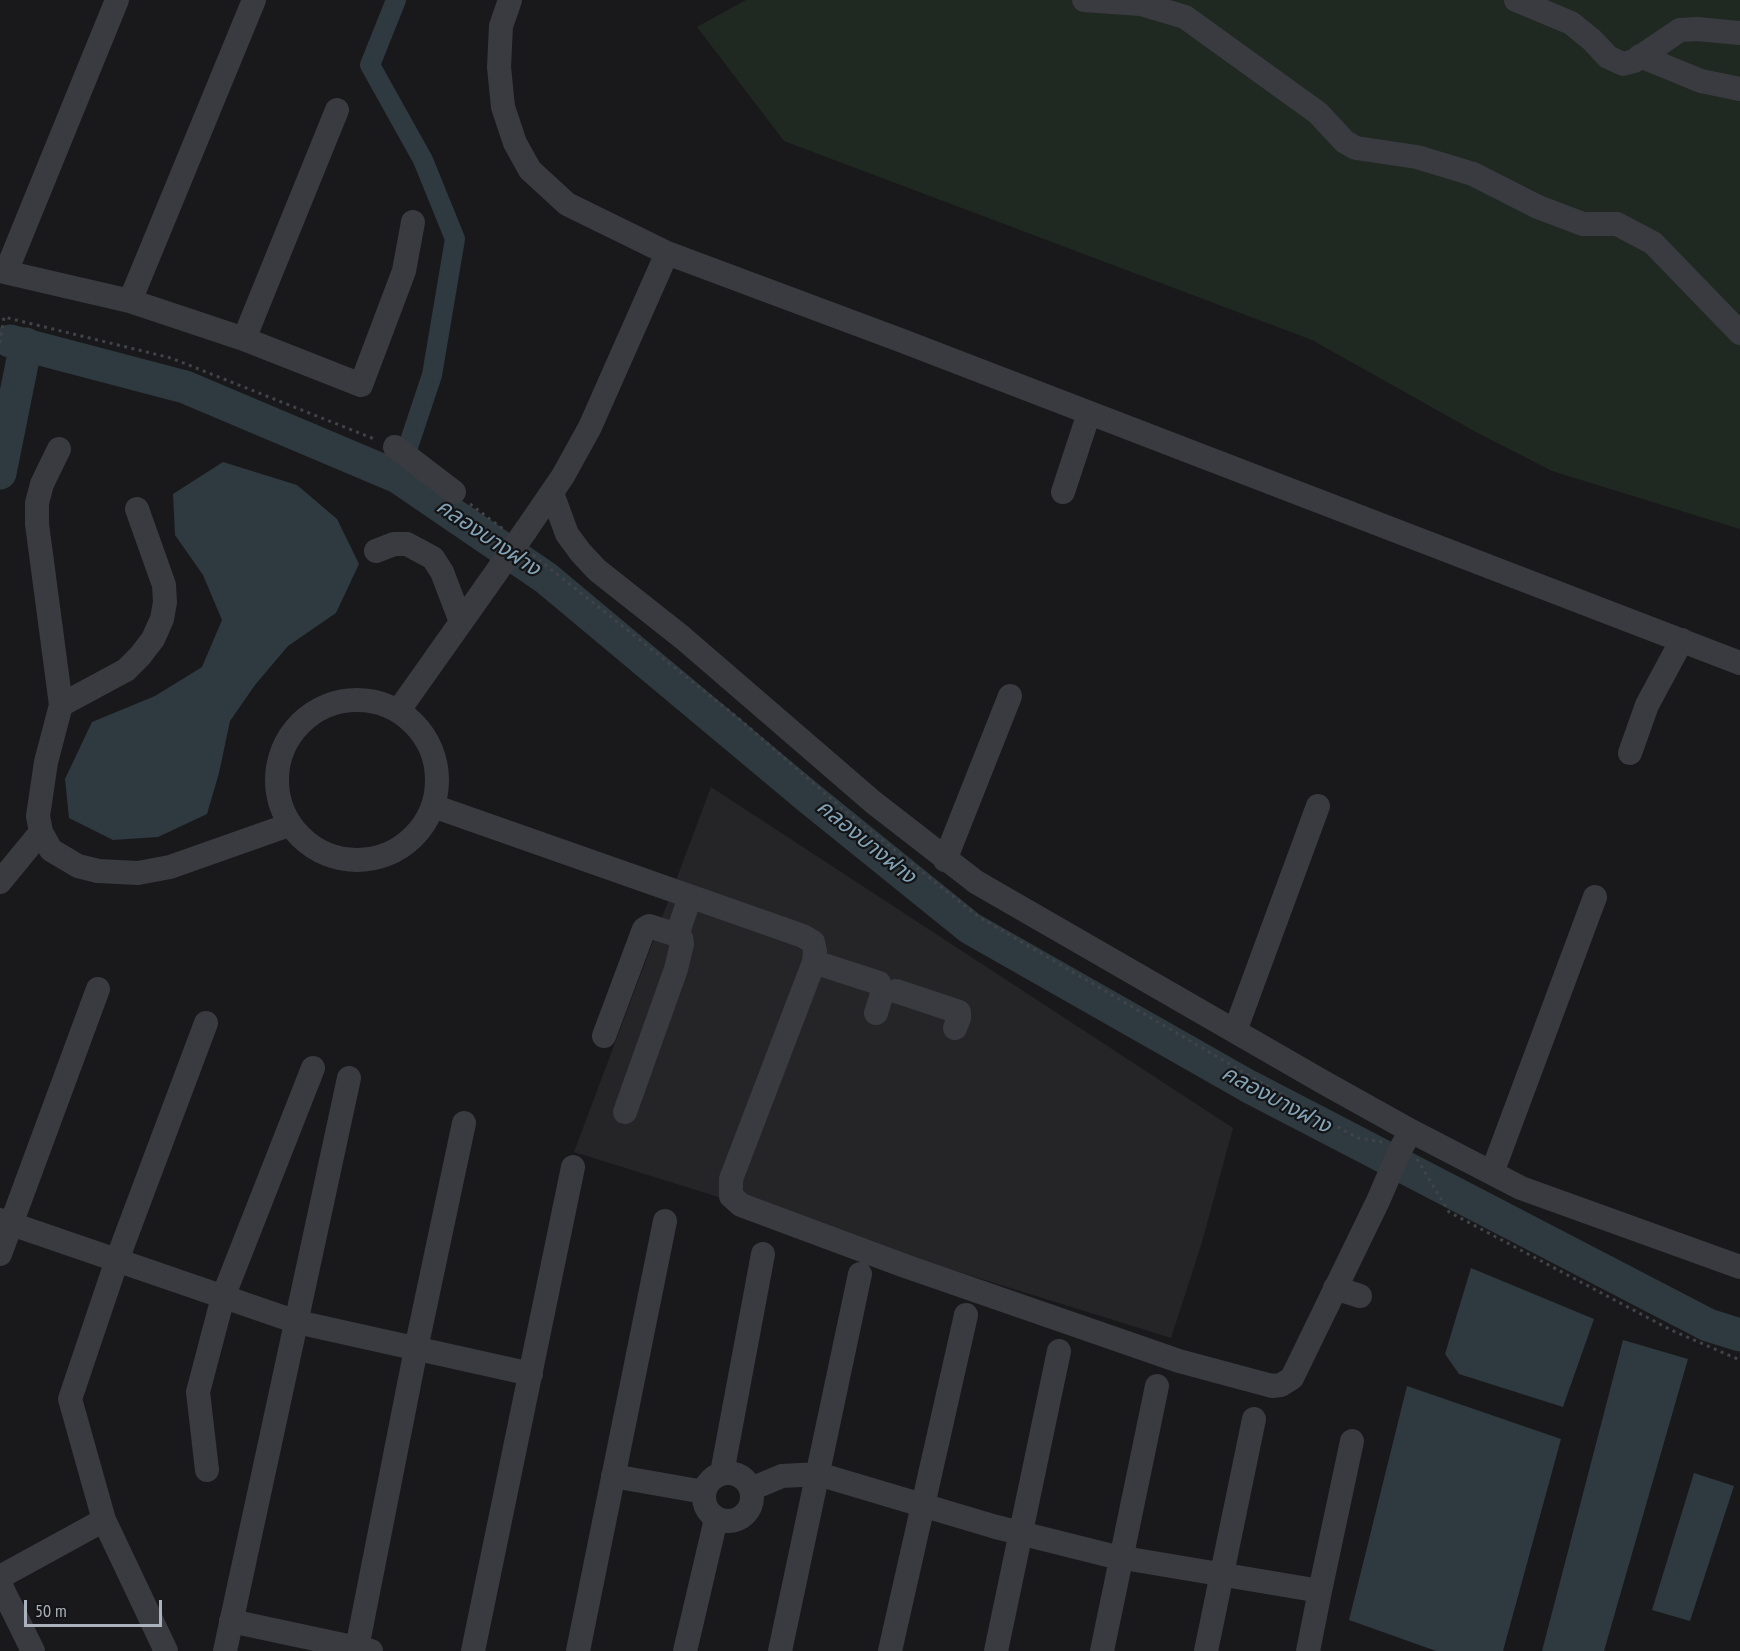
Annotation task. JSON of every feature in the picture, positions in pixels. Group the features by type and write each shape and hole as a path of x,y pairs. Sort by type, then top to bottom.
{"street":[{"path":"117,0 3,271 130,301 244,339 362,385 404,271 413,222"},
{"path":"130,301 254,0"},
{"path":"510,0 501,26 499,67 502,97 515,143 530,170 567,204 667,253 1740,663"},
{"path":"1084,0 1141,4 1185,17 1318,113 1345,142 1356,148 1417,157 1473,174 1538,207 1583,224 1617,224 1635,233 1653,243 1740,333"},
{"path":"1516,0 1571,23 1608,57 1623,64 1634,61 1680,30 1697,29 1740,33"},
{"path":"1640,56 1701,81 1740,89"},
{"path":"244,339 337,110"},
{"path":"399,710 552,493 590,427 667,253"},
{"path":"1063,492 1089,413"},
{"path":"395,447 454,492"},
{"path":"59,449 42,484 37,502 37,524 62,705 46,762 38,816 40,832 51,849 78,866 98,871 138,873 170,867 289,825"},
{"path":"552,493 567,534 580,553 597,570 683,638 873,802 976,882 1234,1032 1411,1131 1521,1188 1740,1267"},
{"path":"62,705 126,670 153,639 162,619 165,602 164,585 137,509"},
{"path":"376,551 394,544 407,544 433,558 442,572 461,622"},
{"path":"1630,753 1647,705 1682,640"},
{"path":"945,860 1010,696"},
{"path":"352,699 377,701 399,710 419,728 433,752 438,779 433,806 421,829 402,847 379,858 354,861 329,856 307,844 289,825 279,803 276,779 280,755 291,733 307,715 329,704 352,699"},
{"path":"433,806 803,936 813,942 814,962 731,1179 731,1196 741,1205 905,1266 1179,1361 1272,1386 1281,1385 1292,1378 1378,1201 1408,1159 1411,1131"},
{"path":"1234,1032 1318,806"},
{"path":"0,882 40,832"},
{"path":"676,935 690,897"},
{"path":"1492,1173 1595,897"},
{"path":"604,1036 644,929 649,926 681,938 682,944 676,969 625,1112"},
{"path":"814,962 883,995 958,1012 959,1018 955,1028"},
{"path":"0,1254 5,1221 99,989"},
{"path":"166,1651 104,1520 70,1399 117,1260 206,1023"},
{"path":"207,1470 198,1392 223,1297 314,1068"},
{"path":"225,1651 349,1078"},
{"path":"231,1621 364,1650 416,1349 464,1123"},
{"path":"473,1651 573,1167"},
{"path":"5,1221 297,1322 531,1374"},
{"path":"578,1651 664,1221"},
{"path":"722,1473 763,1254"},
{"path":"780,1651 860,1274"},
{"path":"1335,1288 1360,1296"},
{"path":"890,1651 966,1315"},
{"path":"996,1651 1059,1351"},
{"path":"1102,1651 1157,1386"},
{"path":"1206,1651 1254,1419"},
{"path":"1308,1651 1352,1441"},
{"path":"722,1473 742,1478 751,1489 752,1497 747,1512 732,1521 716,1519 706,1507 704,1492 711,1480 722,1473"},
{"path":"751,1489 782,1476 818,1474 1021,1533 1121,1558 1320,1591"},
{"path":"613,1476 704,1492"},
{"path":"685,1651 716,1519"},
{"path":"0,1577 104,1520"},
{"path":"0,1584 33,1651"}],"path":[{"path":"0,343 4,317 171,358 395,447"},
{"path":"1408,1159 1449,1212 1671,1330 1740,1360"}],"shaded area":[{"path":"746,0 1740,0 1740,529 1552,471 1476,432 1312,340 784,141 697,27"},
{"path":"223,462 297,485 337,519 359,564 336,613 288,646 255,685 230,721 219,773 207,814 158,837 113,840 69,818 65,779 92,722 155,696 202,667 222,620 203,575 175,535 173,494"},
{"path":"711,787 1233,1128 1202,1242 1171,1338 574,1152"},
{"path":"1471,1268 1594,1319 1563,1407 1459,1374 1445,1354"},
{"path":"1623,1340 1688,1359 1604,1651 1542,1651"},
{"path":"1407,1386 1561,1439 1503,1651 1436,1651 1349,1620"},
{"path":"1694,1473 1734,1486 1690,1621 1652,1610"}],"waterway":[{"path":"396,0 370,65 423,160 455,239 432,375 398,477"},
{"name":"คลองบางฝาง","path":"10,341 185,387 398,477 546,578 808,797 970,928 1248,1086 1708,1325 1740,1335"},
{"path":"0,473 26,344"}]}
